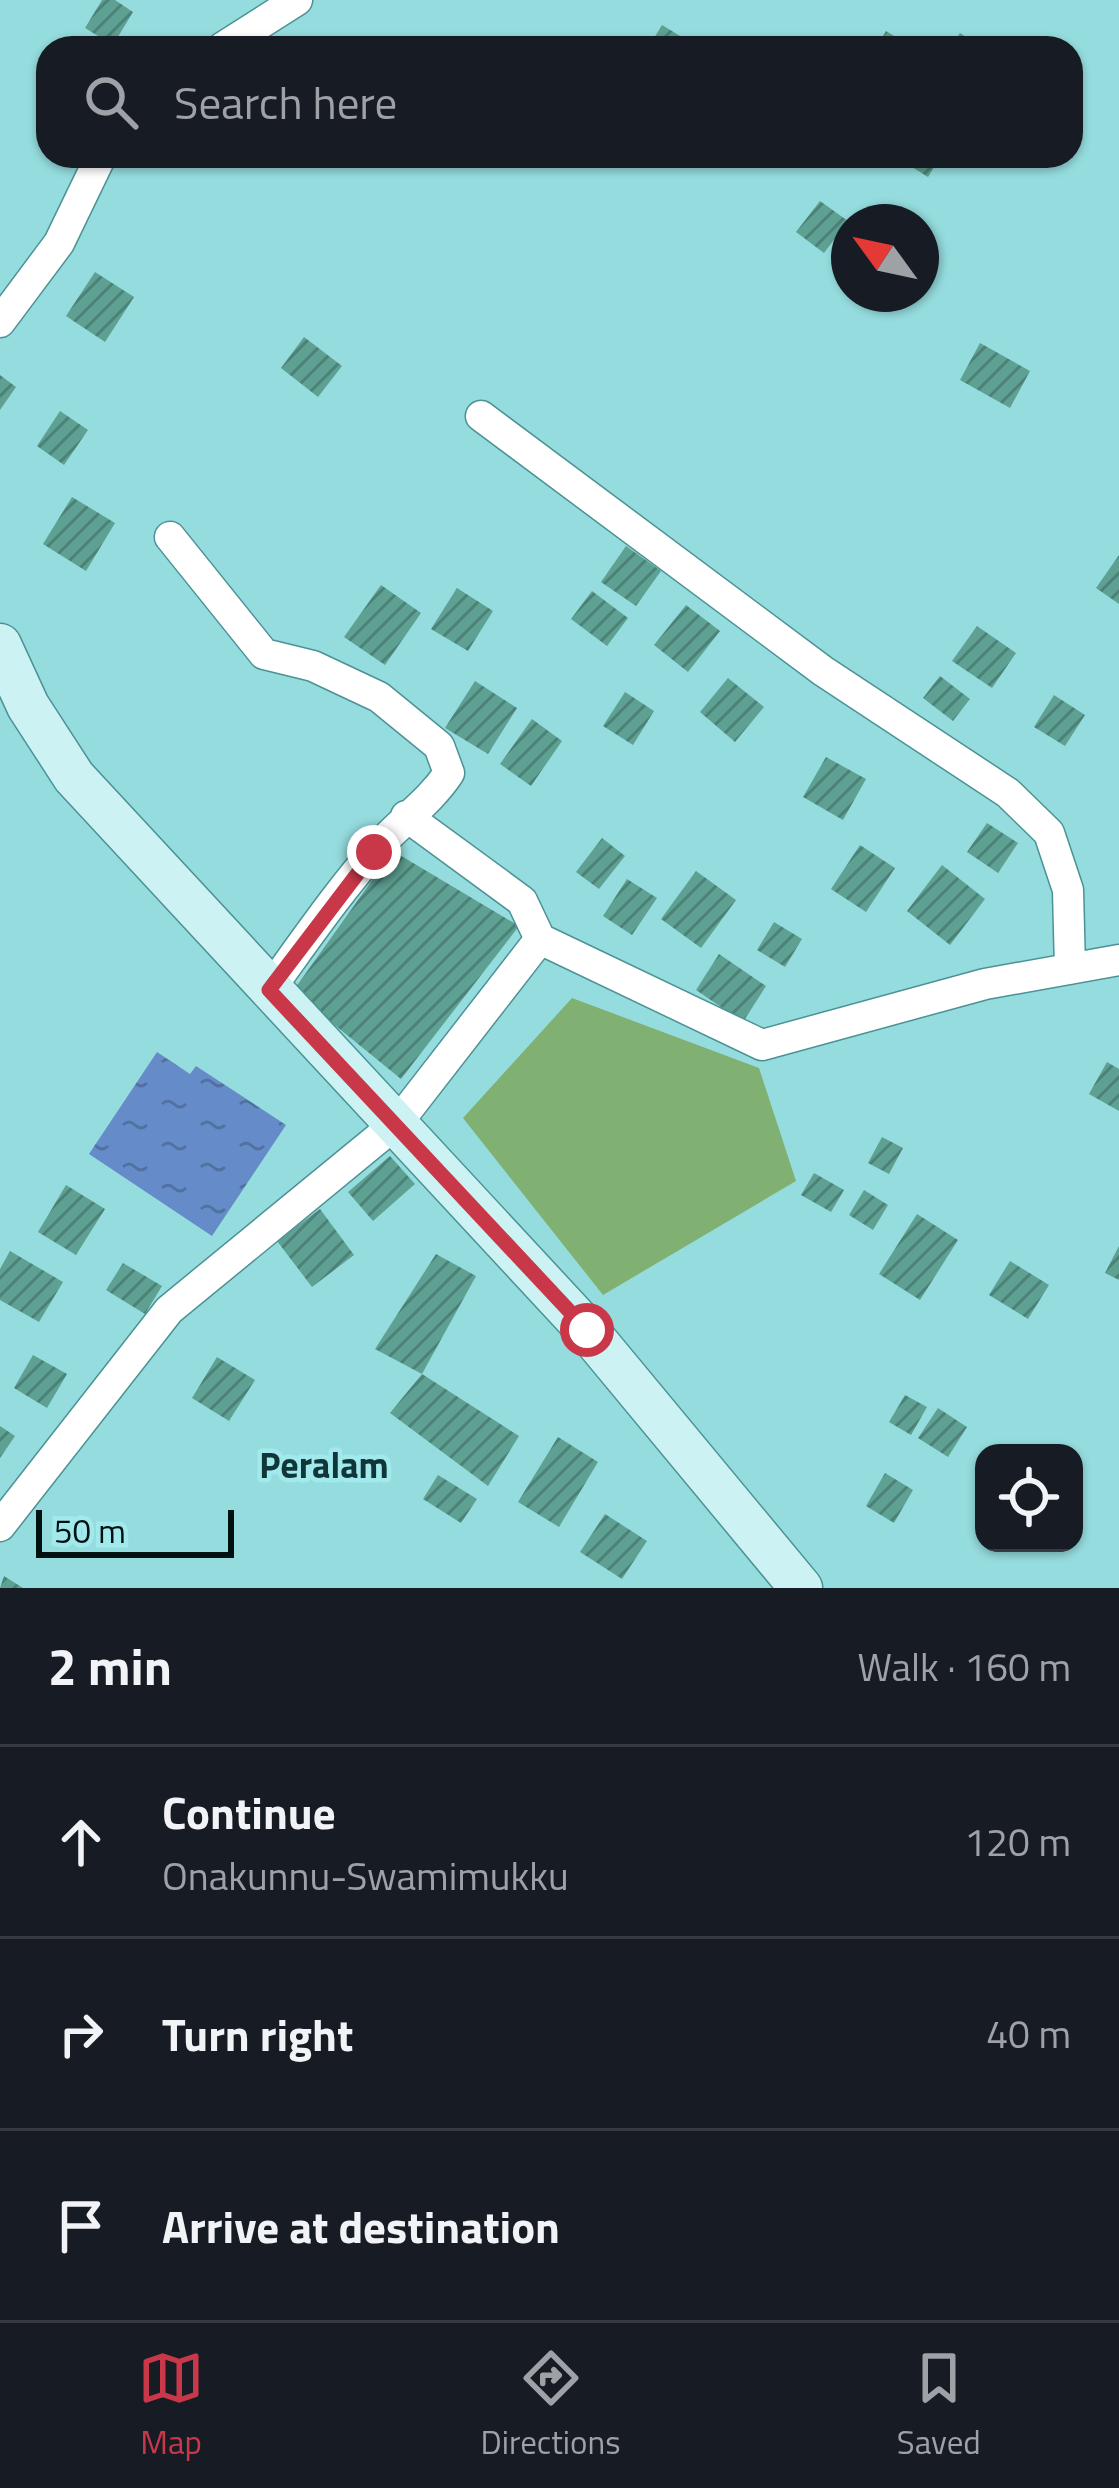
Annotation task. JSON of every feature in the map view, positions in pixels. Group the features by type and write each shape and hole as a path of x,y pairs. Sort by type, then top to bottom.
{"street":[{"path":"241,36 297,0"},
{"path":"0,322 59,243 95,168"},
{"path":"481,416 823,670 1008,793 1049,833 1068,890 1070,969"},
{"path":"170,537 265,654 313,666 379,697 439,746 449,773 429,802 406,816 269,990"},
{"path":"0,645 14,715 587,1330 800,1588"},
{"path":"406,816 522,901 540,939 762,1045 986,984 1119,960"},
{"path":"0,1526 169,1310 398,1122 540,939"}],"green space":[{"path":"572,998 759,1068 796,1181 603,1295 463,1118"}],"water":[{"path":"157,1052 190,1074 196,1066 286,1125 212,1236 89,1154"}],"building":[{"path":"102,0 115,0 133,12 118,36 98,36 85,28"},
{"path":"662,25 680,36 655,36"},
{"path":"913,168 934,168 928,177"},
{"path":"820,201 831,209 831,244 824,253 796,232"},
{"path":"95,272 134,297 105,342 66,316"},
{"path":"304,337 342,366 318,397 281,368"},
{"path":"980,343 1030,371 1010,408 960,380"},
{"path":"0,375 16,387 0,410"},
{"path":"60,411 88,430 64,465 37,446"},
{"path":"72,497 115,523 86,571 43,544"},
{"path":"626,546 661,571 636,606 601,582"},
{"path":"1119,555 1119,604 1096,588"},
{"path":"381,585 421,613 385,665 344,637"},
{"path":"457,588 493,611 468,651 431,629"},
{"path":"592,591 628,618 607,646 571,619"},
{"path":"686,605 720,631 688,672 654,645"},
{"path":"977,626 1016,653 992,688 952,661"},
{"path":"940,676 970,699 953,721 923,698"},
{"path":"728,678 764,707 735,742 700,712"},
{"path":"475,681 517,708 488,754 445,728"},
{"path":"625,692 654,711 633,745 603,726"},
{"path":"1054,695 1085,715 1065,746 1034,727"},
{"path":"532,719 562,741 531,786 500,764"},
{"path":"826,757 866,779 843,820 803,797"},
{"path":"987,823 1018,843 998,873 967,852"},
{"path":"602,838 625,856 599,889 576,872"},
{"path":"860,845 895,868 866,912 831,889"},
{"path":"393,851 519,926 401,1079 293,991"},
{"path":"942,865 985,899 950,945 907,911"},
{"path":"696,871 736,900 701,948 661,919"},
{"path":"627,879 657,898 632,935 603,916"},
{"path":"774,922 802,939 785,967 757,950"},
{"path":"719,954 766,986 743,1022 696,990"},
{"path":"1107,1062 1119,1069 1119,1111 1089,1094"},
{"path":"882,1137 903,1148 889,1174 868,1163"},
{"path":"390,1156 415,1184 373,1221 348,1192"},
{"path":"814,1173 844,1190 831,1212 801,1195"},
{"path":"66,1185 105,1209 76,1255 38,1232"},
{"path":"864,1190 888,1205 873,1230 849,1215"},
{"path":"320,1209 354,1255 312,1287 277,1241"},
{"path":"917,1214 958,1240 920,1300 879,1274"},
{"path":"1119,1246 1119,1280 1105,1273"},
{"path":"10,1251 63,1282 39,1322 0,1300 0,1269"},
{"path":"436,1254 476,1276 422,1374 375,1349"},
{"path":"1010,1261 1049,1285 1028,1319 989,1295"},
{"path":"123,1263 162,1286 145,1314 106,1290"},
{"path":"33,1355 67,1374 47,1408 14,1388"},
{"path":"217,1357 255,1380 229,1421 192,1398"},
{"path":"422,1374 519,1436 488,1486 390,1413"},
{"path":"905,1395 927,1407 911,1435 889,1422"},
{"path":"938,1408 967,1427 948,1457 918,1438"},
{"path":"0,1426 15,1436 0,1458"},
{"path":"558,1437 598,1462 559,1527 518,1502"},
{"path":"885,1473 913,1490 894,1523 866,1506"},
{"path":"438,1475 477,1499 461,1523 423,1499"},
{"path":"605,1514 647,1541 622,1579 580,1552"},
{"path":"4,1576 23,1588 0,1588"}],"district":[{"name":"Peralam","path":"324,1465"}],"route":[{"path":"374,852 269,990 398,1122 587,1330"}]}
